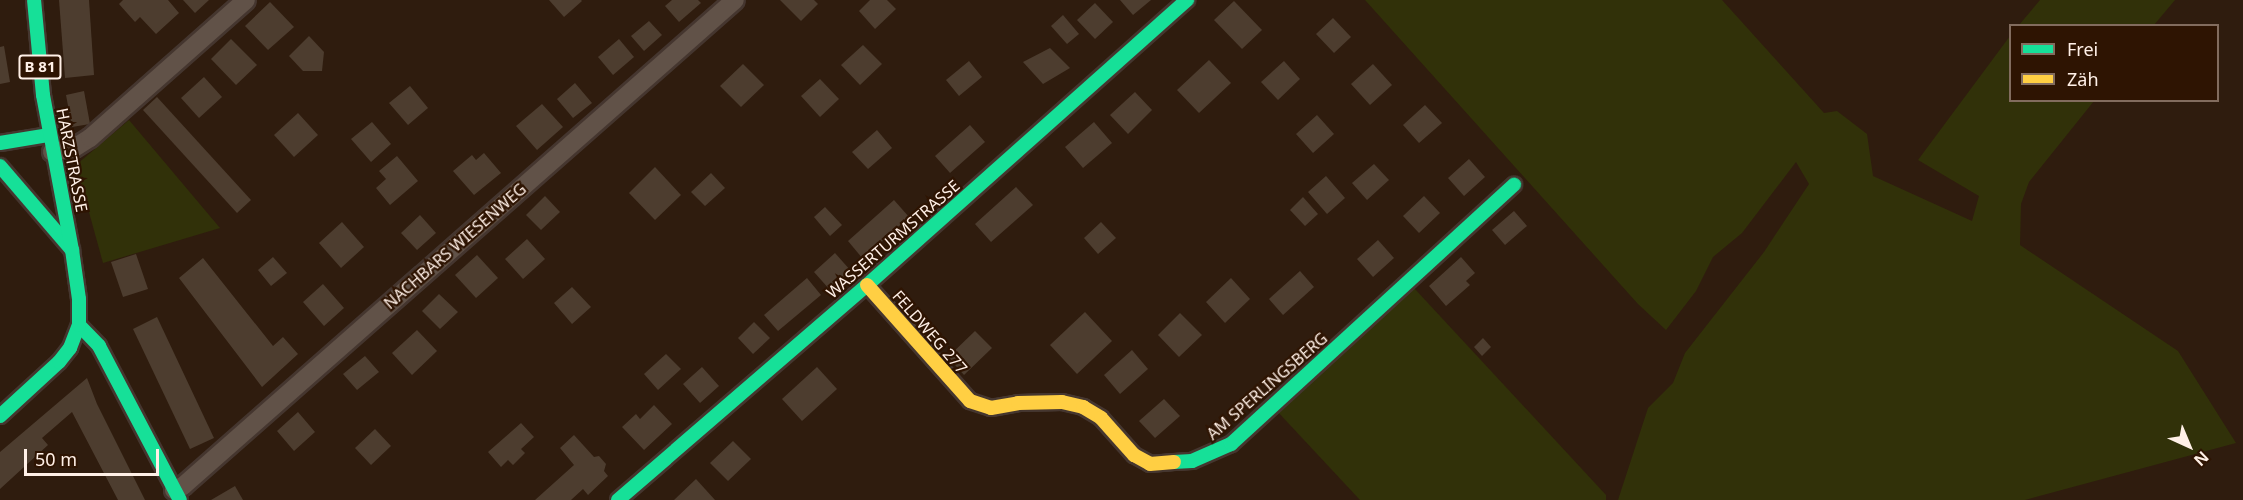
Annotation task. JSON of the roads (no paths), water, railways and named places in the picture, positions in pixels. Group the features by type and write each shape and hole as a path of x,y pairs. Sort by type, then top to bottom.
{"street":[{"name":"HARZSTRASSE","path":"34,0 50,143 72,250 79,299 79,325"},
{"path":"0,143 50,143 74,148 90,138 246,0"},
{"name":"NACHBARS WIESENWEG","path":"177,495 183,486 735,0"},
{"name":"WASSERTURMSTRASSE","path":"618,500 867,285 1187,0"},
{"path":"2,173 72,250"},
{"name":"AM SPERLINGSBERG","path":"969,401 991,408 1018,403 1062,402 1083,407 1101,418 1134,455 1150,464 1192,460 1213,454 1231,444 1514,185"},
{"name":"FELDWEG 277","path":"867,285 969,401"},
{"path":"79,325 99,346 177,495"},
{"name":"B 81","path":"0,416 59,362 70,348 79,325"}]}
